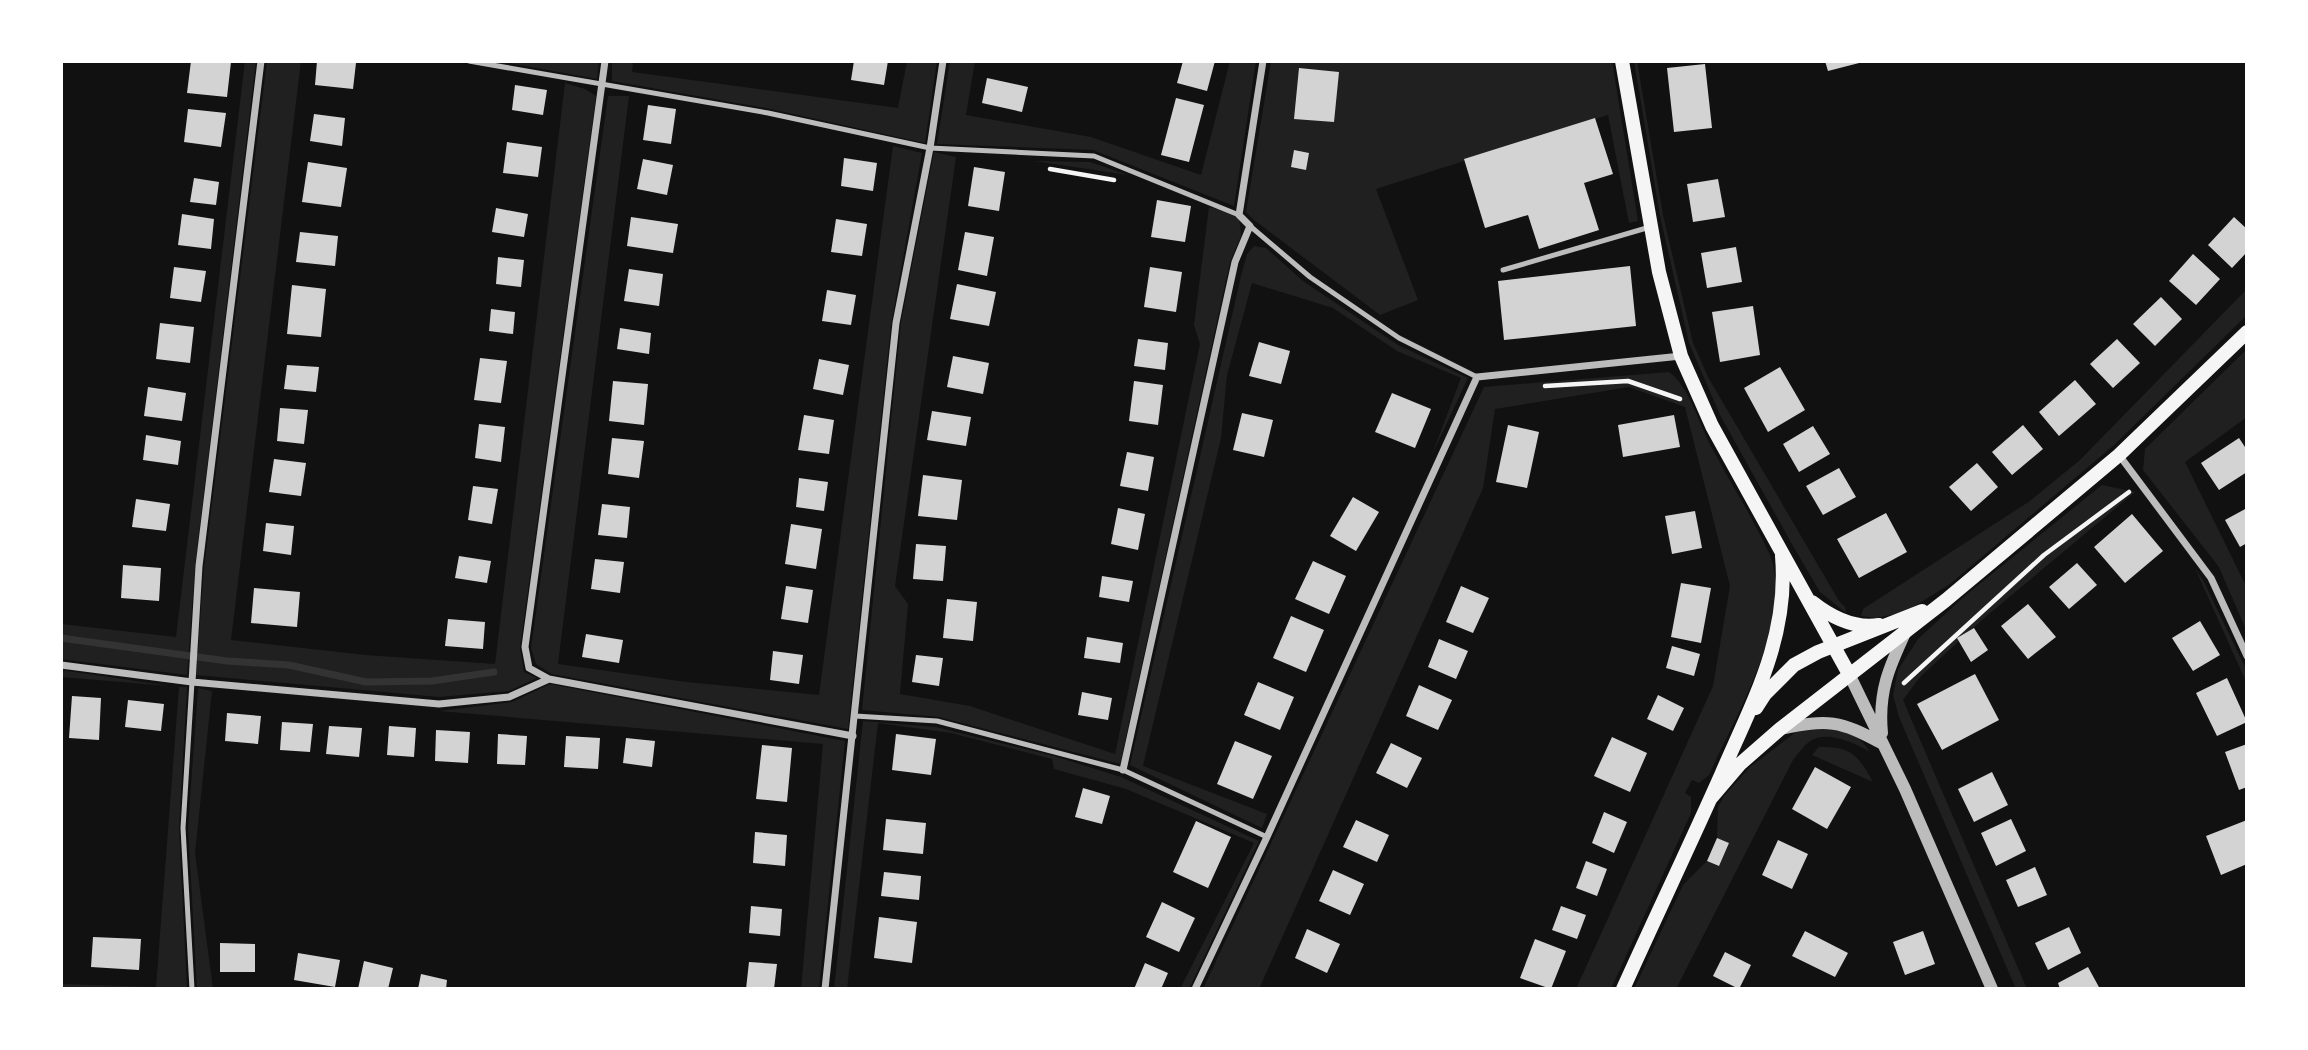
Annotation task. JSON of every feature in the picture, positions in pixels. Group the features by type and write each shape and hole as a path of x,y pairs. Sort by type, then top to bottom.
{"main road":[{"path":"1622,61 1658,272 1681,356 1712,426 1849,674"},
{"path":"1711,798 1740,764 1849,674 1902,626 1946,600 2119,455 2247,332"},
{"path":"1623,989 1711,798 1770,660 1780,622 1784,581 1781,552"},
{"path":"1807,598 1823,611 1865,628 1902,626"},
{"path":"1736,739 1765,694 1794,665 1834,647 1902,626"}],"street":[{"path":"192,682 199,566 261,61"},
{"path":"606,61 525,647 528,668 549,679 853,736"},
{"path":"825,989 896,323 930,148 943,61"},
{"path":"1123,770 1235,262 1250,226 1239,215 1263,61"},
{"path":"1195,989 1477,377 1681,356"},
{"path":"2119,455 2211,578 2247,656"},
{"path":"1883,744 1880,715 1882,686 1902,626"},
{"path":"61,664 192,682 439,704 509,697 549,679"},
{"path":"1849,674 1992,989"},
{"path":"1780,729 1825,721 1853,728 1883,744"}],"lane":[{"path":"469,61 768,113 930,148 1094,156 1239,215"},
{"path":"1250,226 1310,277 1399,338 1477,377"},
{"path":"1503,270 1650,227"},
{"path":"192,682 183,828 192,989"},
{"path":"855,716 937,721 1123,770 1267,837"}],"path":[{"path":"1037,167 1117,181"},
{"path":"1537,387 1628,381 1646,389 1703,405"},
{"path":"1900,687 2044,555 2124,494 2142,485"}],"shaded area":[{"path":"245,61 256,61 195,566 187,675 61,659 61,624 176,637"},
{"path":"267,61 301,61 231,640 365,655 495,664 565,83 585,89 596,96 520,648 524,672 537,678 509,691 439,697 196,675 204,568"},
{"path":"499,61 599,61 597,79"},
{"path":"612,61 633,61 632,72 898,108 907,61 937,61 925,143 766,108 612,81"},
{"path":"950,61 975,61 966,115 1091,137 1201,175 1230,61 1256,61 1234,206 1093,150 937,144"},
{"path":"1271,61 1612,61 1638,221 1629,223 1608,115 1376,189 1418,300 1380,315 1246,212"},
{"path":"1634,61 1637,61 1663,215 1693,343 1708,377 1845,607 1846,613 1820,592 1793,546 1720,415 1689,343 1660,216"},
{"path":"608,96 629,96 558,664 686,682 819,695 893,146 922,153 891,325 848,729 552,674 536,664 531,648"},
{"path":"934,152 956,157 895,586 908,604 900,694 970,706 1115,754 1200,344 1194,325 1209,207 1239,215 1241,236 1230,262 1120,764 939,717 862,710 901,322"},
{"path":"1034,161 1090,162 1128,175"},
{"path":"1254,246 1266,248 1303,281 1398,345 1468,378 1431,457 1461,378 1397,351 1333,308 1252,283 1227,375 1221,438 1143,766 1267,814 1262,828 1130,765 1241,276 1247,254"},
{"path":"2247,289 2247,315 2114,445 1950,584 1905,612 1876,618 1861,616 1863,609 2030,501 2080,460"},
{"path":"2247,349 2247,417 2185,462 2247,588 2247,632 2219,567 2143,470 2145,449"},
{"path":"1669,372 1688,396 1713,450 1769,553 1775,578 1775,606 1769,636 1747,696 1709,775 1699,783 1692,780 1685,793 1691,797 1691,813 1611,989 1576,989 1713,686 1730,586 1685,407 1629,387 1495,409 1483,488 1259,989 1203,989 1484,387"},
{"path":"2102,485 2135,492 1983,619 1920,677 1903,700 2027,989 2016,989 1899,717 1893,695 1898,670 1918,639 1967,594"},
{"path":"2195,568 2247,671 2247,684"},
{"path":"61,670 170,686 61,677"},
{"path":"550,684 845,741 819,989 801,989 823,744 439,711 512,702"},
{"path":"179,687 187,687 179,829 187,989 61,989 61,984 156,987"},
{"path":"198,688 212,691 195,853 213,989 197,989 188,827"},
{"path":"863,721 936,727 1054,756 1121,777 1259,841 1189,989 1180,989 1254,843 1126,789 1054,769 1052,759 951,733 878,723 847,989 834,989"},
{"path":"1827,728 1852,735 1870,752 1850,742 1828,737 1814,739 1805,746 1793,760 1676,989 1634,989 1683,885 1707,861 1718,866 1729,843 1717,838 1718,807 1724,796 1750,767 1796,732"},
{"path":"1819,747 1839,748 1852,754 1863,765 1873,782 1812,755"}],"building":[{"path":"191,61 231,62 227,97 187,93"},
{"path":"317,61 356,63 353,89 315,85"},
{"path":"854,61 888,61 884,85 851,80"},
{"path":"1183,61 1215,61 1207,91 1177,83"},
{"path":"1825,61 1863,61 1863,62 1828,71"},
{"path":"1705,64 1712,128 1674,132 1667,68"},
{"path":"1299,68 1339,72 1334,122 1294,119"},
{"path":"987,78 1028,87 1022,112 982,103"},
{"path":"515,85 547,90 543,115 512,110"},
{"path":"1176,98 1204,105 1189,162 1161,155"},
{"path":"648,105 676,109 671,144 643,140"},
{"path":"188,109 226,113 221,147 184,142"},
{"path":"314,114 345,118 342,146 310,141"},
{"path":"1595,118 1613,174 1584,183 1599,230 1539,249 1528,215 1485,228 1464,159"},
{"path":"507,142 542,147 538,177 503,173"},
{"path":"1294,150 1309,153 1306,170 1291,167"},
{"path":"844,158 877,163 873,191 841,186"},
{"path":"643,159 673,165 667,195 637,189"},
{"path":"308,162 347,168 341,207 302,202"},
{"path":"974,167 1005,172 999,211 968,206"},
{"path":"194,178 219,182 216,205 190,202"},
{"path":"1718,179 1725,217 1693,222 1687,184"},
{"path":"1157,200 1191,206 1185,242 1151,237"},
{"path":"496,208 528,214 524,237 492,232"},
{"path":"182,214 214,219 211,249 178,245"},
{"path":"631,217 678,224 673,253 627,246"},
{"path":"2234,217 2247,229 2247,252 2232,268 2208,245"},
{"path":"836,219 867,224 862,256 831,252"},
{"path":"300,232 338,236 335,266 296,262"},
{"path":"965,232 994,237 987,276 958,270"},
{"path":"1736,247 1742,282 1707,288 1701,253"},
{"path":"2193,254 2220,279 2196,305 2169,281"},
{"path":"498,257 524,260 521,287 496,284"},
{"path":"1630,266 1636,326 1504,340 1498,281"},
{"path":"174,267 206,271 201,302 170,298"},
{"path":"1150,267 1182,272 1176,312 1144,307"},
{"path":"629,269 663,274 659,306 624,301"},
{"path":"957,284 996,292 989,326 950,319"},
{"path":"292,285 326,289 321,337 287,334"},
{"path":"827,290 856,295 851,325 822,321"},
{"path":"2161,297 2182,319 2155,346 2133,324"},
{"path":"1753,306 1760,355 1720,362 1712,312"},
{"path":"491,309 515,312 513,334 489,331"},
{"path":"160,323 194,327 190,363 156,359"},
{"path":"620,328 651,333 649,354 617,349"},
{"path":"1138,339 1168,343 1165,370 1134,366"},
{"path":"2117,339 2140,363 2113,388 2090,364"},
{"path":"1259,342 1290,351 1281,384 1249,376"},
{"path":"953,356 989,363 983,394 947,387"},
{"path":"480,358 507,361 501,403 474,400"},
{"path":"819,359 849,365 843,395 813,389"},
{"path":"287,365 319,367 316,392 284,389"},
{"path":"1780,367 1805,410 1768,432 1744,388"},
{"path":"2075,380 2096,404 2059,436 2039,412"},
{"path":"613,381 648,384 644,425 609,421"},
{"path":"1134,381 1163,385 1158,425 1129,421"},
{"path":"148,387 186,393 182,421 144,416"},
{"path":"1392,393 1431,409 1415,448 1375,432"},
{"path":"280,408 308,410 304,444 277,441"},
{"path":"932,411 971,417 966,446 927,440"},
{"path":"1242,413 1273,420 1264,457 1233,450"},
{"path":"804,415 834,420 829,454 798,450"},
{"path":"1674,415 1680,447 1623,457 1618,425"},
{"path":"479,424 505,427 501,462 475,458"},
{"path":"1508,425 1539,432 1527,488 1496,482"},
{"path":"2023,425 2043,449 2012,475 1992,452"},
{"path":"1813,426 1830,454 1799,472 1783,444"},
{"path":"146,435 181,441 178,465 143,460"},
{"path":"612,438 644,441 639,478 608,474"},
{"path":"2239,438 2247,450 2247,472 2219,490 2201,463"},
{"path":"1127,452 1154,457 1148,491 1120,486"},
{"path":"274,459 306,463 301,496 269,492"},
{"path":"1977,463 1998,487 1971,511 1949,487"},
{"path":"1839,468 1856,497 1823,515 1806,486"},
{"path":"923,475 962,480 957,520 918,516"},
{"path":"799,478 828,482 824,511 796,507"},
{"path":"473,486 498,489 492,524 468,520"},
{"path":"1353,497 1379,512 1356,551 1330,536"},
{"path":"136,499 170,504 166,531 132,527"},
{"path":"602,504 630,507 627,538 598,535"},
{"path":"1118,508 1145,514 1138,550 1111,544"},
{"path":"2247,508 2247,543 2240,547 2225,520"},
{"path":"1695,511 1702,548 1672,554 1665,516"},
{"path":"1886,513 1907,552 1859,578 1837,539"},
{"path":"2132,514 2163,551 2125,583 2094,547"},
{"path":"266,523 294,526 291,555 263,551"},
{"path":"791,524 822,529 816,569 785,564"},
{"path":"916,544 946,546 943,581 913,579"},
{"path":"459,556 491,561 487,583 455,578"},
{"path":"595,559 624,562 620,593 591,589"},
{"path":"1313,561 1346,576 1329,614 1295,599"},
{"path":"2077,563 2097,585 2069,609 2049,587"},
{"path":"123,565 161,568 159,601 121,598"},
{"path":"1102,576 1133,581 1129,602 1099,597"},
{"path":"1681,583 1711,588 1701,643 1671,637"},
{"path":"786,586 813,590 808,623 781,619"},
{"path":"1461,586 1489,598 1473,633 1446,622"},
{"path":"254,588 300,592 297,627 251,623"},
{"path":"947,599 977,602 973,641 943,638"},
{"path":"2028,604 2056,637 2028,659 2001,626"},
{"path":"1291,616 1324,630 1306,672 1273,658"},
{"path":"448,619 485,622 483,649 445,646"},
{"path":"2200,621 2220,655 2193,671 2172,638"},
{"path":"1974,628 1988,650 1971,662 1957,638"},
{"path":"586,634 623,640 619,663 582,657"},
{"path":"1087,637 1123,643 1120,663 1084,658"},
{"path":"1439,639 1468,651 1456,679 1428,667"},
{"path":"1672,646 1700,654 1694,676 1666,668"},
{"path":"773,651 803,655 799,684 770,680"},
{"path":"916,655 943,658 939,686 912,682"},
{"path":"1975,674 1999,720 1942,750 1917,704"},
{"path":"2227,678 2247,722 2217,736 2196,693"},
{"path":"1258,682 1294,697 1280,730 1244,715"},
{"path":"1419,685 1452,700 1438,730 1406,716"},
{"path":"1082,692 1112,698 1108,720 1078,715"},
{"path":"1658,695 1684,708 1673,731 1647,719"},
{"path":"72,696 101,698 99,740 69,738"},
{"path":"128,700 164,704 161,731 125,727"},
{"path":"227,713 261,716 258,744 225,741"},
{"path":"282,722 313,724 310,752 280,750"},
{"path":"329,726 362,728 359,757 326,754"},
{"path":"389,726 416,728 414,757 387,755"},
{"path":"436,730 470,732 468,763 435,761"},
{"path":"498,734 527,736 525,765 497,764"},
{"path":"896,734 936,739 931,775 892,770"},
{"path":"566,736 600,738 598,769 564,767"},
{"path":"1612,737 1647,753 1630,792 1594,776"},
{"path":"626,738 655,741 652,767 623,763"},
{"path":"1235,741 1272,756 1253,799 1217,784"},
{"path":"1391,743 1422,758 1407,788 1376,773"},
{"path":"2247,744 2247,787 2239,790 2225,752"},
{"path":"762,745 792,748 787,802 756,799"},
{"path":"1815,767 1851,787 1827,829 1792,809"},
{"path":"1992,772 2008,805 1974,822 1958,789"},
{"path":"1083,788 1110,796 1102,824 1075,817"},
{"path":"1604,812 1627,822 1614,853 1592,843"},
{"path":"886,819 926,823 923,854 883,850"},
{"path":"2011,819 2026,851 1996,866 1981,833"},
{"path":"1356,820 1389,835 1377,862 1343,847"},
{"path":"2247,820 2247,864 2221,875 2206,836"},
{"path":"1196,821 1231,837 1208,888 1173,872"},
{"path":"755,832 787,835 785,866 753,863"},
{"path":"1717,838 1729,843 1719,866 1707,861"},
{"path":"1778,840 1808,854 1792,889 1762,875"},
{"path":"1586,861 1607,869 1597,896 1576,888"},
{"path":"2035,867 2047,895 2018,907 2006,880"},
{"path":"1333,870 1364,884 1350,915 1319,901"},
{"path":"884,872 921,876 919,900 881,896"},
{"path":"1162,902 1195,918 1179,952 1146,937"},
{"path":"751,906 782,909 780,936 749,933"},
{"path":"1561,906 1586,915 1577,939 1552,930"},
{"path":"879,917 917,922 912,963 874,958"},
{"path":"2069,927 2081,953 2048,970 2035,943"},
{"path":"1307,929 1340,944 1327,973 1295,958"},
{"path":"1805,931 1848,953 1835,977 1792,956"},
{"path":"1923,931 1935,964 1905,975 1893,942"},
{"path":"93,937 141,939 139,970 91,967"},
{"path":"1535,939 1566,951 1551,989 1520,978"},
{"path":"220,943 255,944 255,972 220,972"},
{"path":"1725,952 1751,965 1739,989 1713,976"},
{"path":"298,953 340,960 335,987 294,980"},
{"path":"364,961 393,968 388,989 358,989"},
{"path":"749,962 777,964 774,989 746,989"},
{"path":"1145,963 1168,973 1161,989 1134,989"},
{"path":"2088,967 2100,989 2060,989 2058,983"},
{"path":"421,974 447,980 446,989 418,989"}],"waterway":[{"path":"61,638 227,661 289,665 366,682 432,681 494,672"}]}
